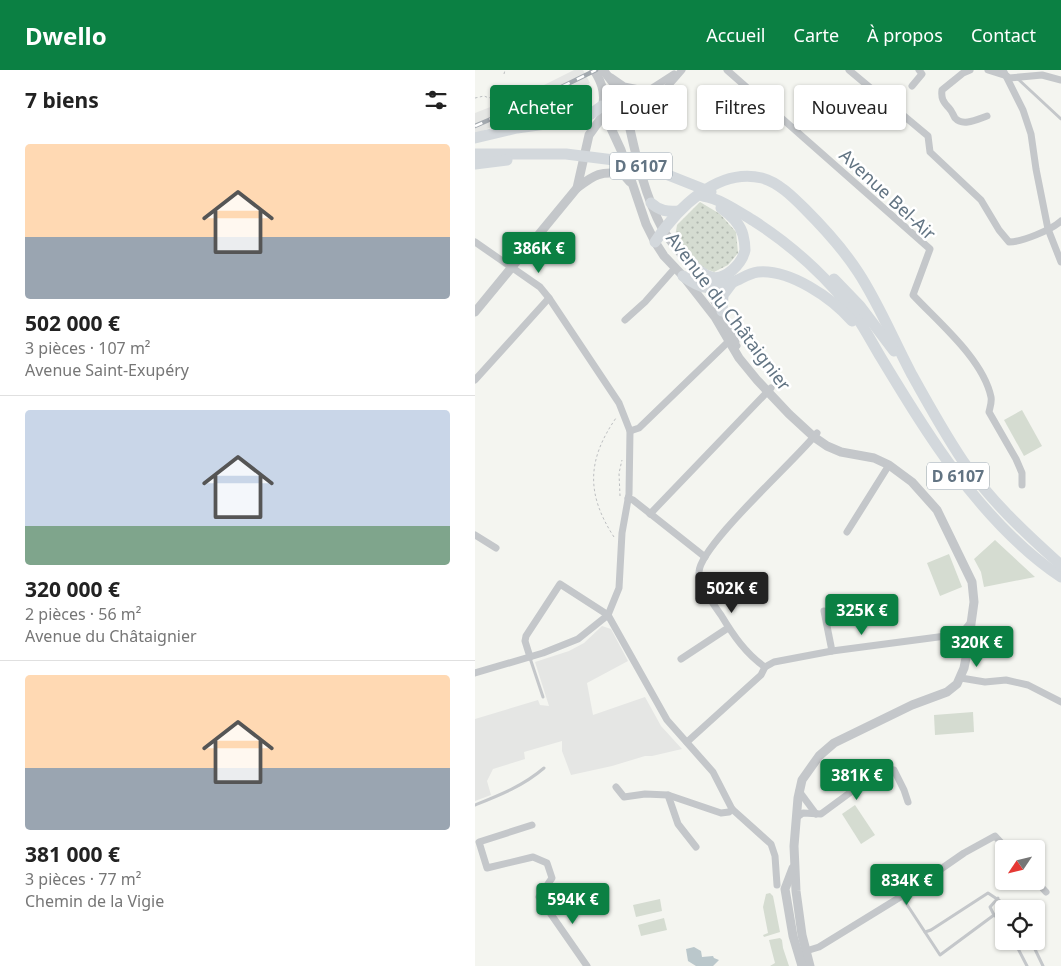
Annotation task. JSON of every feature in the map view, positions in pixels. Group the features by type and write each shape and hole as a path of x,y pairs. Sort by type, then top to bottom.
{"highway":[{"path":"475,138 517,128 602,115"},
{"name":"D 6107","path":"475,154 565,158 612,166 708,194 740,207 769,225 825,270 860,306 910,372 963,461 991,497 1026,534 1061,565"},
{"name":"D 6107","path":"475,158 507,160"},
{"name":"D 6107","path":"475,164 507,160 565,158"},
{"path":"655,242 679,211 710,188 737,178 750,176 763,178 775,184 795,199 811,215 858,272 910,372"},
{"path":"683,256 705,275 719,278 732,270 741,260 745,250 743,234 739,225 708,194"},
{"name":"D 6107","path":"708,194 767,230 821,274 865,329 953,469 982,506 1020,544 1061,577"},
{"path":"651,203 658,209 667,212 679,211"},
{"path":"679,272 698,286 709,289 732,283 744,276 758,272 779,274 804,284 845,313 879,354"},
{"path":"722,311 723,295 732,283"}],"street":[{"name":"Avenue du Châtaignier","path":"594,70 602,86"},
{"path":"657,85 681,70"},
{"path":"669,85 681,70"},
{"name":"Avenue Bel-Air","path":"727,70 930,249 913,295 962,346 984,378 992,399 989,412 1016,459 1022,473 1022,485"},
{"path":"849,70 928,136 930,152 981,200 999,230 1009,242 1016,242 1061,222"},
{"path":"912,86 922,74 919,70"},
{"path":"970,70 942,90 941,96 959,121 971,122 987,116"},
{"path":"988,70 1018,78 1042,75 1061,80"},
{"path":"604,71 623,85"},
{"path":"604,71 615,85"},
{"path":"1006,75 1023,110 1031,134 1035,168 1048,229 1061,260"},
{"path":"577,188 586,147 602,119"},
{"name":"Avenue du Châtaignier","path":"610,130 635,188 646,224 655,242 725,326"},
{"name":"Avenue du Châtaignier","path":"631,130 634,152 651,203 663,230 709,289 722,311 725,326 733,344 769,390 816,436 852,453 874,458 889,465 912,482 929,500 940,516 972,582 974,602 965,668 961,678"},
{"path":"475,312 577,188 596,174 607,172 623,174 635,188"},
{"path":"475,242 539,287 549,298 619,403 630,432 619,588 608,615 578,640 530,657 475,673"},
{"path":"625,320 679,272"},
{"path":"475,380 549,298"},
{"path":"630,432 639,428 733,344"},
{"path":"650,514 769,390"},
{"path":"765,667 751,657 728,628 702,586 699,571 705,557 726,529 816,436"},
{"path":"847,532 889,465"},
{"path":"625,500 650,514 705,557"},
{"path":"475,535 497,548"},
{"path":"530,657 525,641 526,636 560,584 608,615 667,720 713,772 732,809 771,844 775,856 777,886 793,936 810,966"},
{"path":"824,611 832,651"},
{"path":"687,742 761,674 765,667 774,662 832,651 961,634 971,621"},
{"path":"681,659 728,628"},
{"path":"801,966 802,952 797,911 794,846 799,791 802,780 810,767 828,747 888,716 947,692 961,678 985,682 1006,680 1028,685 1061,702"},
{"path":"796,818 803,813 821,814 873,776 887,769 894,770 908,802"},
{"path":"616,786 624,797 645,794 668,795 721,813 729,812 732,809"},
{"path":"799,791 816,814"},
{"path":"668,795 678,824 696,847"},
{"path":"532,825 479,842 487,868 533,857 547,863 551,878 539,897 587,966"},
{"path":"802,952 819,947 995,836 999,840"},
{"path":"777,886 795,863"},
{"path":"777,886 793,888 794,904 797,911"}],"lane":[{"path":"1018,78 1061,119"},
{"path":"530,657 543,697"},
{"path":"475,805 511,791 544,768"},
{"path":"925,932 931,930 988,892 1001,900"},
{"path":"902,896 940,955 994,915 990,907 998,898"},
{"path":"1019,950 1027,966"},
{"path":"1035,950 1043,966"}],"path":[{"path":"504,74 505,70"},
{"path":"475,98 484,96 490,97"},
{"path":"619,419 618,416 599,446 594,465 594,487 597,506 621,549"},
{"path":"622,458 619,473 625,500"}],"shaded area":[{"path":"574,70 583,70 590,83 586,85 544,85"},
{"path":"490,107 490,128 475,134 475,113"},
{"path":"700,202 720,214 736,232 738,253 728,265 714,272 703,268 675,237 677,225"},
{"path":"1022,410 1042,446 1024,456 1004,420"},
{"path":"995,540 1035,577 984,587 981,572 974,559"},
{"path":"949,554 962,587 940,596 927,563"},
{"path":"602,626 611,629 628,661 587,683 593,715 645,697 661,726 682,749 645,756 571,775 562,751 562,741 524,752 525,759 493,769 487,781 491,795 475,801 475,719 538,700 540,705 549,706 535,662 569,651 584,643"},
{"path":"973,712 974,732 935,735 934,715"},
{"path":"855,805 875,835 861,844 842,814"},
{"path":"770,893 773,896 780,932 764,937 763,935 768,933 763,907 766,894"},
{"path":"660,899 662,911 636,917 633,905"},
{"path":"664,918 667,930 641,936 638,925"},
{"path":"780,938 789,966 770,966 775,963 769,940"},
{"path":"694,947 701,951 702,957 713,956 719,960 713,966 696,966 688,961 686,949"}],"railway":[{"path":"475,126 535,100 596,70"}]}
